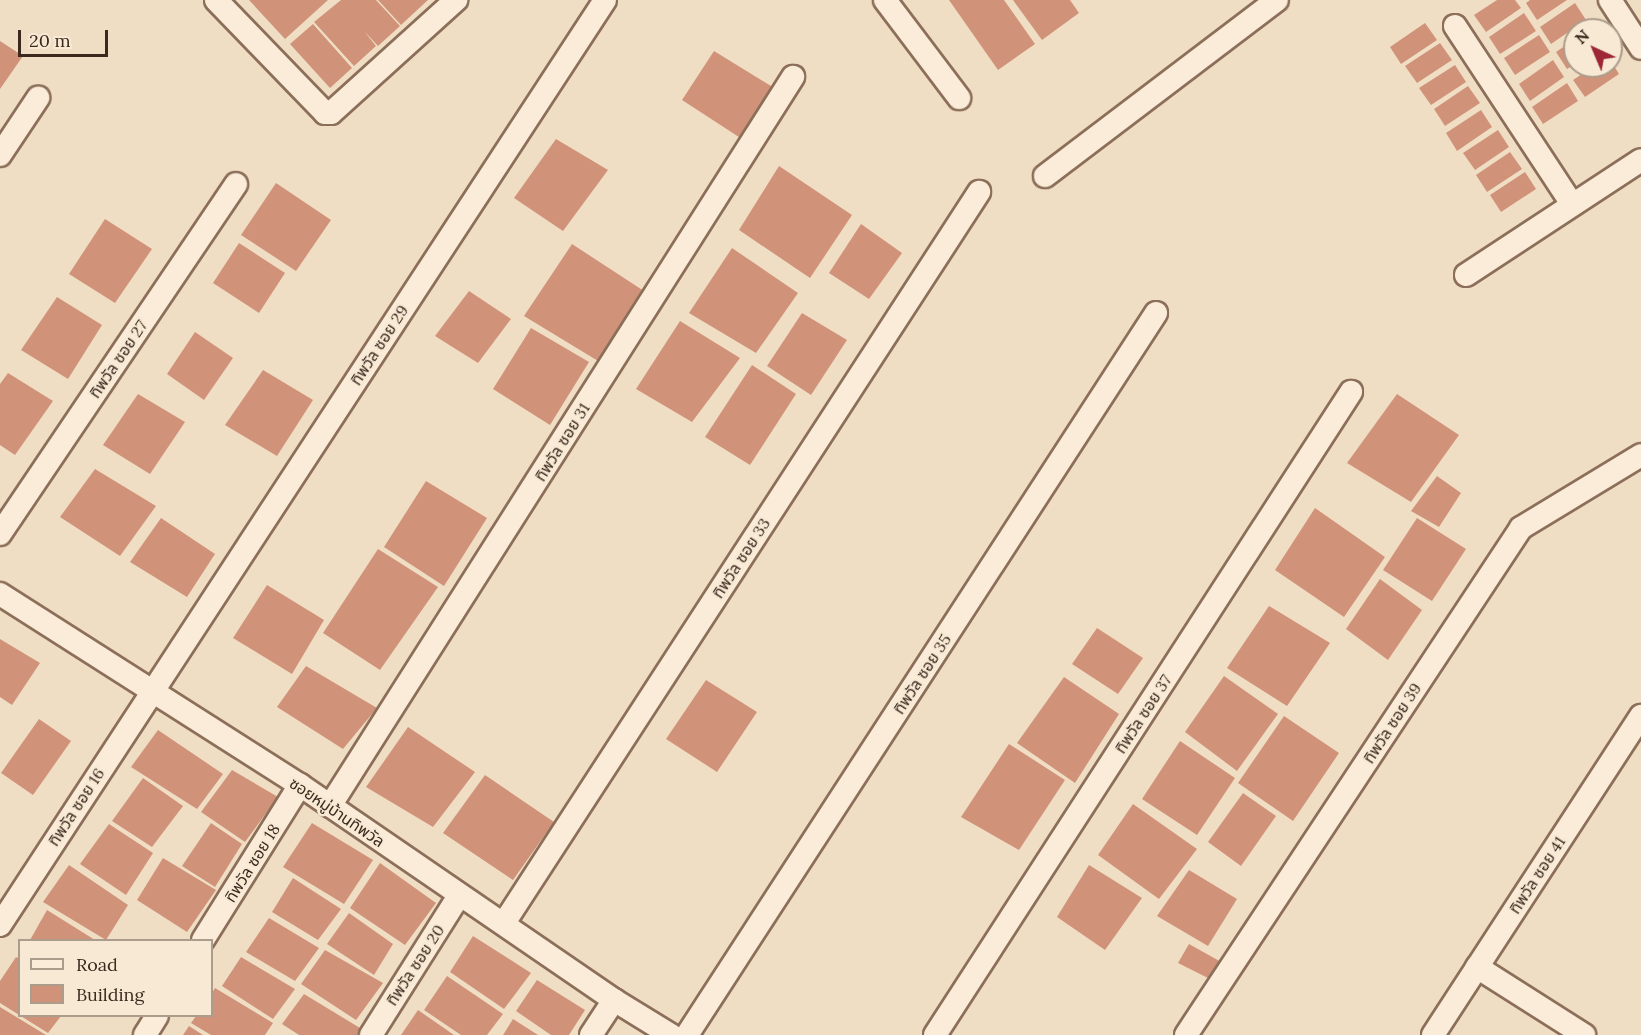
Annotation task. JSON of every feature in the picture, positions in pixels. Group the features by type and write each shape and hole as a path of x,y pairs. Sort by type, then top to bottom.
{"street":[{"path":"216,0 325,113 331,113 456,0"},
{"name":"ทิพวัล ซอย 29","path":"153,689 605,0"},
{"path":"885,0 959,98"},
{"path":"1045,176 1277,0"},
{"path":"1610,0 1641,48"},
{"path":"1455,26 1572,204"},
{"name":"ทิพวัล ซอย 31","path":"330,806 793,77"},
{"path":"0,155 38,99"},
{"path":"1466,274 1641,160"},
{"name":"ทิพวัล ซอย 27","path":"0,534 236,184"},
{"name":"ทิพวัล ซอย 33","path":"504,923 979,192"},
{"name":"ทิพวัล ซอย 35","path":"687,1035 1156,313"},
{"name":"ทิพวัล ซอย 37","path":"935,1035 1352,392"},
{"name":"ทิพวัล ซอย 39","path":"1186,1035 1521,528 1641,455"},
{"name":"ซอยหมู่บ้านทิพวัล","path":"0,594 153,689 227,740 300,785 459,896 504,923 614,1000 671,1035"},
{"name":"ทิพวัล ซอย 16","path":"0,925 153,689"},
{"name":"ทิพวัล ซอย 41","path":"1433,1035 1641,716"},
{"name":"ทิพวัล ซอย 18","path":"204,939 300,785"},
{"name":"ทิพวัล ซอย 20","path":"370,1035 459,896"},
{"path":"1477,966 1584,1035"},
{"path":"591,1035 614,1000"},
{"path":"145,1035 156,1017"}],"building":[{"path":"249,0 328,0 285,39"},
{"path":"341,0 376,0 400,26 378,46 364,31 376,46 354,66 314,22"},
{"path":"378,0 428,0 401,25"},
{"path":"949,0 1004,0 1035,44 998,70"},
{"path":"1013,0 1070,0 1079,13 1042,40"},
{"path":"1497,0 1515,0 1521,8 1486,32 1474,15"},
{"path":"1530,0 1567,0 1537,20 1526,3"},
{"path":"1575,3 1585,18 1563,18 1563,36 1551,44 1540,27"},
{"path":"1524,13 1536,31 1500,54 1489,37"},
{"path":"1425,23 1437,40 1401,64 1390,47"},
{"path":"313,24 352,68 330,88 290,44"},
{"path":"1539,35 1550,52 1515,75 1504,58"},
{"path":"0,41 23,56 0,89"},
{"path":"1440,43 1452,60 1417,83 1405,66"},
{"path":"1563,47 1563,63 1556,52"},
{"path":"714,51 776,89 742,139 682,100"},
{"path":"1553,60 1563,75 1530,101 1519,84"},
{"path":"1455,65 1466,82 1431,105 1419,88"},
{"path":"1576,78 1613,78 1585,97 1573,80"},
{"path":"1567,83 1578,101 1543,124 1532,107"},
{"path":"1468,86 1480,103 1445,126 1434,109"},
{"path":"1481,110 1492,127 1457,151 1446,133"},
{"path":"1498,130 1509,147 1475,170 1463,153"},
{"path":"556,139 608,170 563,231 514,198"},
{"path":"1510,152 1522,169 1487,192 1476,175"},
{"path":"779,166 852,215 810,278 739,230"},
{"path":"1525,172 1536,189 1501,212 1490,195"},
{"path":"276,183 331,220 296,271 241,235"},
{"path":"105,219 152,249 115,303 69,274"},
{"path":"861,224 902,253 869,299 829,273"},
{"path":"239,243 285,273 259,313 213,283"},
{"path":"572,244 647,293 603,364 524,316"},
{"path":"732,248 798,293 756,353 689,313"},
{"path":"469,291 511,319 478,363 435,336"},
{"path":"57,297 102,325 68,379 21,350"},
{"path":"802,313 847,340 811,395 767,366"},
{"path":"680,321 740,358 692,422 636,389"},
{"path":"531,328 589,362 550,425 493,389"},
{"path":"195,332 233,358 204,400 167,374"},
{"path":"752,365 796,394 750,465 705,437"},
{"path":"263,370 313,400 277,456 225,425"},
{"path":"8,373 53,401 15,455 0,445 0,384"},
{"path":"138,394 185,422 150,474 103,445"},
{"path":"1397,394 1459,435 1411,502 1347,463"},
{"path":"95,469 156,506 120,556 60,517"},
{"path":"1437,476 1461,493 1439,527 1411,511"},
{"path":"426,481 487,518 444,586 384,547"},
{"path":"1315,508 1385,557 1344,617 1275,570"},
{"path":"161,518 215,554 187,597 130,562"},
{"path":"1417,518 1466,549 1432,601 1383,570"},
{"path":"378,549 438,587 380,670 323,633"},
{"path":"1380,579 1422,610 1388,660 1346,629"},
{"path":"267,585 324,620 292,674 233,638"},
{"path":"1269,606 1330,643 1287,706 1227,668"},
{"path":"1097,628 1143,658 1118,694 1072,664"},
{"path":"0,639 40,663 12,705 0,697"},
{"path":"306,666 377,708 343,749 277,707"},
{"path":"1224,676 1278,714 1237,771 1185,732"},
{"path":"1064,677 1119,714 1075,783 1017,743"},
{"path":"706,680 757,712 717,772 666,739"},
{"path":"1284,716 1339,753 1293,821 1238,783"},
{"path":"39,719 71,741 33,795 1,773"},
{"path":"408,727 475,772 433,827 366,787"},
{"path":"158,730 223,774 197,809 131,767"},
{"path":"1180,741 1235,778 1197,835 1142,799"},
{"path":"1009,744 1065,780 1019,850 961,817"},
{"path":"232,770 278,797 245,842 201,812"},
{"path":"485,775 554,822 513,880 443,833"},
{"path":"143,778 183,806 152,847 112,821"},
{"path":"1243,793 1276,816 1241,866 1208,842"},
{"path":"1133,804 1197,849 1159,899 1098,855"},
{"path":"211,823 242,844 215,887 182,866"},
{"path":"312,823 373,860 344,904 283,867"},
{"path":"109,824 153,853 126,895 80,864"},
{"path":"163,858 216,890 187,932 137,900"},
{"path":"380,863 436,903 405,945 350,908"},
{"path":"69,865 128,905 107,939 104,939 43,902"},
{"path":"1089,865 1142,898 1105,950 1057,917"},
{"path":"1189,870 1237,899 1208,946 1157,916"},
{"path":"293,878 341,909 318,940 272,912"},
{"path":"47,910 93,939 31,939"},
{"path":"349,913 393,944 374,975 327,944"},
{"path":"269,918 319,948 295,981 246,952"},
{"path":"473,936 531,973 504,1009 450,972"},
{"path":"1189,944 1223,963 1212,980 1178,963"},
{"path":"325,950 383,983 356,1020 301,984"},
{"path":"16,957 18,958 18,1015 0,1003 0,981"},
{"path":"241,957 295,989 273,1019 222,986"},
{"path":"447,976 503,1014 487,1035 461,1035 424,1010"},
{"path":"537,980 585,1010 569,1035 551,1035 516,1011"},
{"path":"215,988 273,1023 265,1035 211,1035 191,1023 195,1017 213,1017"},
{"path":"304,994 365,1031 362,1035 299,1035 282,1024"},
{"path":"0,1007 46,1035 0,1035"},
{"path":"418,1010 454,1035 401,1035"},
{"path":"23,1017 60,1017 48,1033"},
{"path":"513,1019 538,1035 503,1035"},
{"path":"189,1026 203,1035 183,1035"}]}
